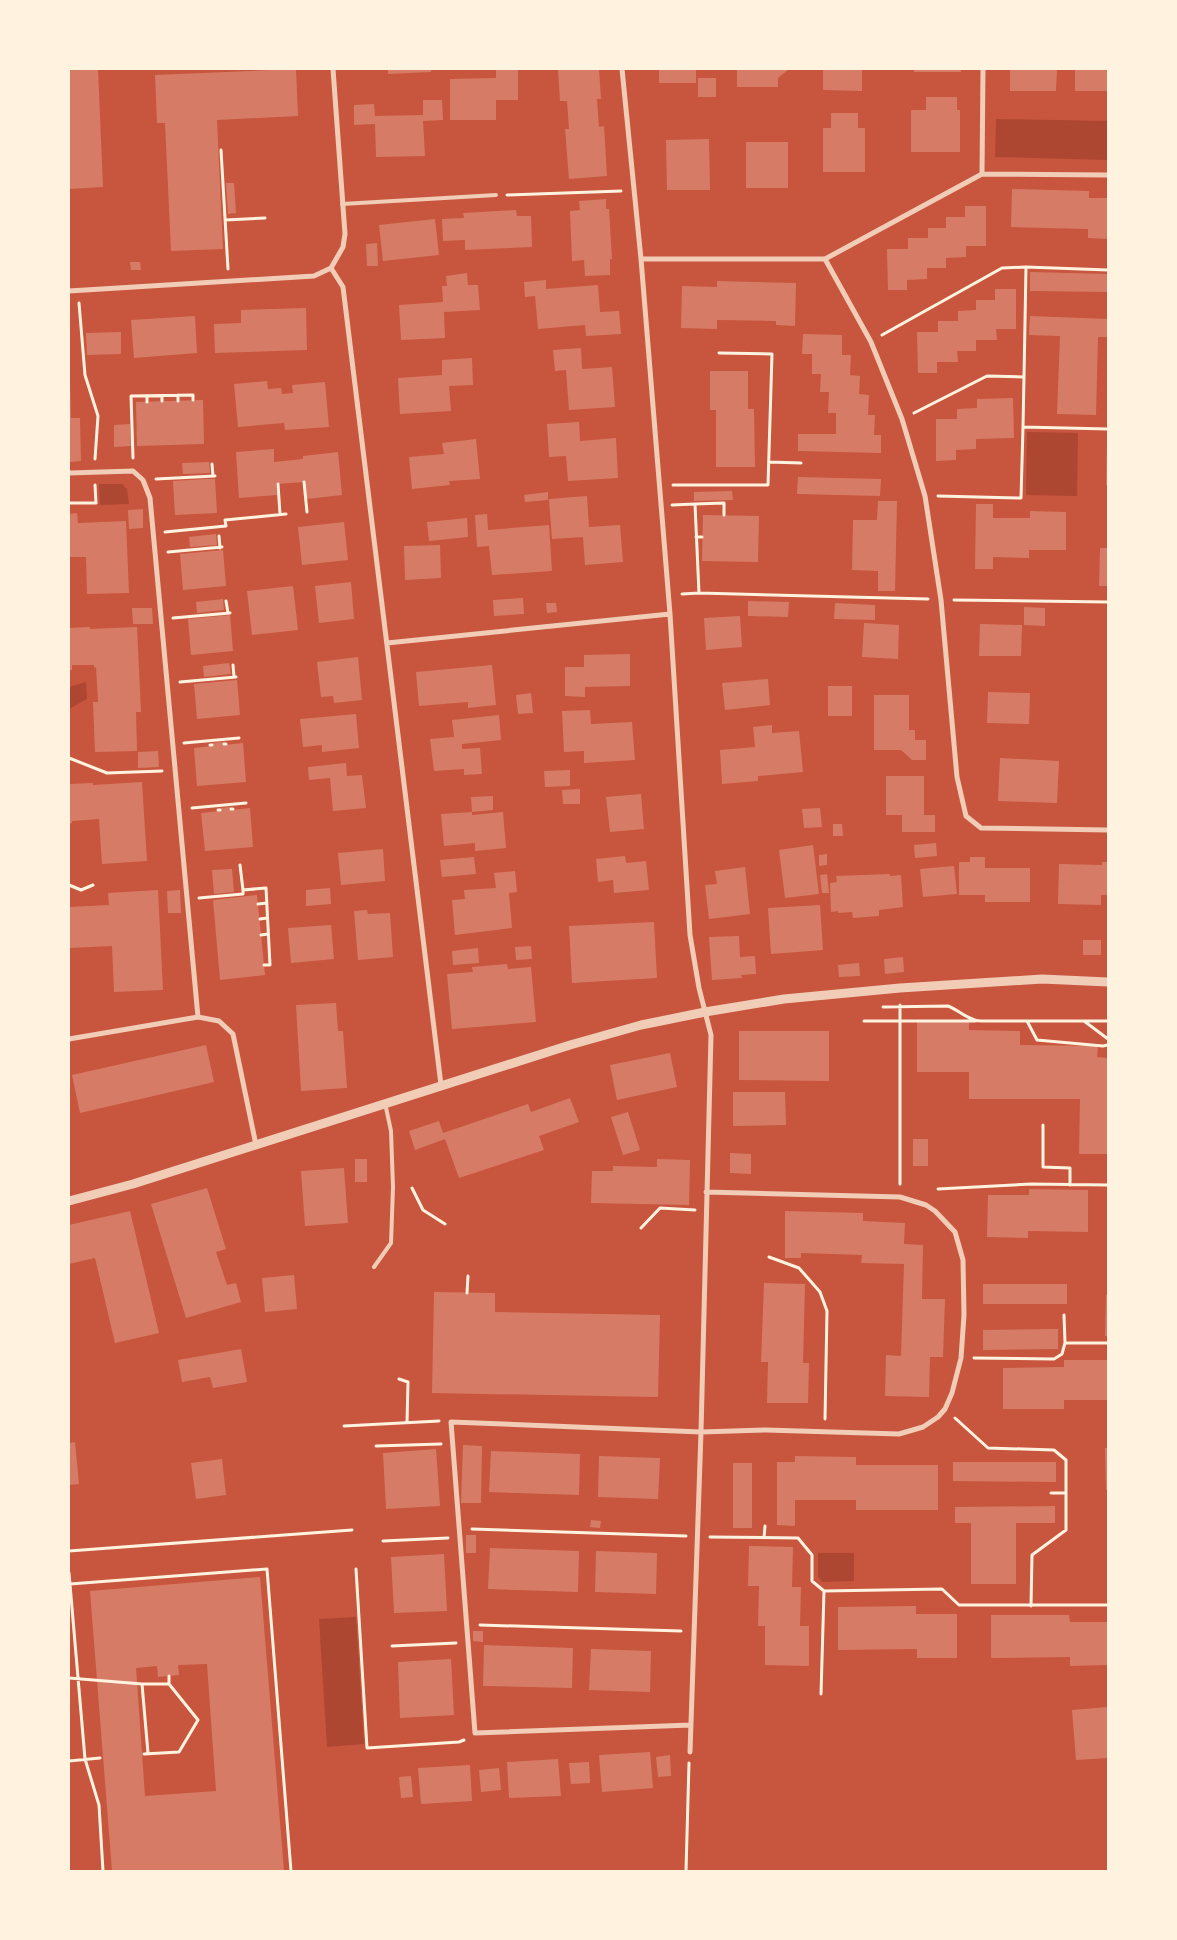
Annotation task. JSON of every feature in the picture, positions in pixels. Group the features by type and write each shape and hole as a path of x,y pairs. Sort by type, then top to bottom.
{"street":[{"path":"69,291 314,276 331,268 343,247 345,234 333,69"},
{"path":"622,69 641,259 670,614 690,935 699,988 711,1034 701,1432 690,1752"},
{"path":"982,174 983,69"},
{"path":"641,259 825,260 982,174 1108,175"},
{"path":"825,260 871,342 902,419 925,496 941,600 957,777 966,816 981,828 1108,830"},
{"path":"331,268 343,287 441,1085"},
{"path":"69,473 133,471 143,480 150,498 198,1017"},
{"path":"387,643 670,614"},
{"path":"69,1201 133,1184 441,1085 579,1042 641,1025 784,999 900,988 1042,979 1108,982"},
{"path":"69,1039 198,1017 219,1021 233,1034 256,1145"},
{"path":"691,1725 475,1733 451,1422 701,1432 766,1430 899,1434 923,1427 938,1417 945,1409 952,1393 961,1358 964,1314 963,1260 956,1232 935,1211 926,1205 900,1197 706,1192"}],"lane":[{"path":"342,204 496,195"},
{"path":"374,1267 391,1243 392,1131 385,1103"}],"path":[{"path":"221,150 228,281"},
{"path":"496,195 634,191"},
{"path":"225,220 265,218"},
{"path":"925,496 1021,498 1026,267"},
{"path":"871,342 1002,268 1108,270"},
{"path":"80,313 85,374 98,416 95,462"},
{"path":"659,485 768,485 772,354 719,353"},
{"path":"902,419 987,376 1024,377"},
{"path":"178,395 178,401"},
{"path":"133,471 131,396 193,395 193,400"},
{"path":"147,396 147,402"},
{"path":"162,396 162,401"},
{"path":"1023,427 1108,430"},
{"path":"769,462 801,463"},
{"path":"143,480 214,476 212,464"},
{"path":"304,482 307,512"},
{"path":"278,484 280,514"},
{"path":"69,504 96,502"},
{"path":"661,505 724,503 724,515"},
{"path":"695,504 699,593"},
{"path":"154,533 226,526 225,520 286,514"},
{"path":"156,553 191,552 221,548 219,536"},
{"path":"696,537 702,537"},
{"path":"668,595 699,593 941,600 1108,602"},
{"path":"162,619 229,613 226,601"},
{"path":"168,683 235,677 233,665"},
{"path":"173,744 225,743 238,738"},
{"path":"69,758 107,773 176,771"},
{"path":"179,809 232,808 246,803"},
{"path":"187,899 243,894 240,865"},
{"path":"69,885 81,890 93,885"},
{"path":"243,890 266,888 270,965 264,965"},
{"path":"258,904 267,903"},
{"path":"260,919 267,918"},
{"path":"261,934 268,934"},
{"path":"263,950 268,949"},
{"path":"900,988 900,1197"},
{"path":"874,1007 948,1006 975,1021"},
{"path":"1084,1020 1108,1039"},
{"path":"864,1021 1108,1020"},
{"path":"1027,1021 1041,1043 1103,1046 1108,1044"},
{"path":"1044,1124 1043,1167 1070,1168 1070,1185"},
{"path":"938,1189 1031,1184 1108,1185"},
{"path":"412,1188 423,1210 445,1224"},
{"path":"641,1228 660,1208 706,1210"},
{"path":"769,1257 799,1268 820,1292 827,1311 825,1432"},
{"path":"467,1293 468,1276"},
{"path":"961,1358 1054,1359 1062,1354 1065,1343 1064,1315"},
{"path":"1065,1343 1108,1343"},
{"path":"399,1379 408,1382 407,1423"},
{"path":"945,1409 988,1448 1054,1450 1066,1460 1066,1530 1032,1555 1031,1606"},
{"path":"344,1426 451,1422"},
{"path":"376,1446 453,1443"},
{"path":"1051,1493 1066,1493"},
{"path":"764,1526 764,1538"},
{"path":"459,1528 697,1537 798,1538 812,1555 812,1580 824,1591 942,1589 959,1605 1108,1606"},
{"path":"69,1551 352,1530"},
{"path":"383,1541 460,1537"},
{"path":"70,1584 267,1569 291,1871"},
{"path":"356,1569 367,1748 459,1742 475,1733"},
{"path":"69,1572 85,1759 98,1805 104,1871"},
{"path":"821,1694 824,1591"},
{"path":"467,1624 694,1631"},
{"path":"392,1646 468,1642"},
{"path":"142,1684 146,1754 179,1752 198,1720 169,1684 169,1676"},
{"path":"69,1678 142,1684 169,1684"},
{"path":"686,1871 690,1752"},
{"path":"69,1761 100,1758"}],"shaded area":[{"path":"996,119 1108,121 1108,160 995,157"},
{"path":"1027,432 1078,433 1077,496 1026,495"},
{"path":"99,484 122,484 127,489 129,504 100,505"},
{"path":"86,682 87,699 69,709 69,687"},
{"path":"818,1553 854,1553 854,1581 823,1582 818,1577"},
{"path":"356,1617 364,1744 327,1747 319,1619"}],"building":[{"path":"69,69 98,69 103,187 69,189"},
{"path":"296,69 298,116 217,120 223,249 171,251 165,123 157,123 155,75"},
{"path":"388,69 431,69 431,72 388,74"},
{"path":"496,69 518,69 518,100 496,100 496,120 450,120 450,79 496,78"},
{"path":"558,69 599,69 601,99 597,99 599,127 604,126 607,176 569,179 565,129 569,129 567,101 560,101"},
{"path":"659,69 696,69 696,83 659,83"},
{"path":"737,69 789,69 778,78 778,87 737,87"},
{"path":"823,69 862,69 862,91 823,90"},
{"path":"914,69 961,69 961,72 914,72"},
{"path":"1010,69 1057,69 1056,91 1010,91"},
{"path":"1075,69 1108,69 1108,91 1075,91"},
{"path":"698,78 716,78 716,97 698,97"},
{"path":"926,97 957,97 957,110 960,110 960,152 911,152 911,110 926,110"},
{"path":"423,100 442,100 443,120 423,121 425,156 376,157 375,124 354,125 354,105 374,104 375,116 423,115"},
{"path":"831,113 858,113 858,128 865,128 865,172 823,172 823,128 831,128"},
{"path":"709,139 710,190 667,190 666,140"},
{"path":"746,142 788,142 788,188 746,188"},
{"path":"226,183 234,183 236,213 228,214"},
{"path":"1012,189 1089,191 1089,198 1108,198 1108,239 1088,238 1088,229 1011,227"},
{"path":"606,199 606,209 609,209 612,259 610,259 610,275 585,276 584,260 572,261 570,211 580,210 579,201"},
{"path":"965,206 986,206 986,246 966,246 966,257 946,258 946,268 927,268 927,279 907,280 907,290 888,290 887,249 908,249 908,238 928,238 928,228 946,228 946,217 965,217"},
{"path":"516,210 517,216 531,216 532,247 465,250 465,240 443,241 442,219 464,218 463,213"},
{"path":"435,219 439,255 383,261 379,225"},
{"path":"377,243 378,266 367,266 366,244"},
{"path":"130,262 140,262 141,270 131,270"},
{"path":"1030,272 1108,274 1108,292 1030,291"},
{"path":"467,273 468,285 478,285 480,310 444,312 445,338 401,340 399,305 443,302 442,286 447,286 446,276"},
{"path":"546,280 546,289 598,285 600,312 619,311 621,334 586,336 585,325 538,329 535,296 525,297 524,282"},
{"path":"717,281 796,283 795,326 776,325 776,321 717,320 717,329 681,328 682,286 717,287"},
{"path":"995,289 1016,289 1016,329 996,329 997,340 976,340 976,351 957,351 958,362 937,362 937,373 918,373 917,332 938,332 938,321 958,321 958,311 976,310 976,300 995,300"},
{"path":"306,308 307,350 215,353 214,324 241,323 241,310"},
{"path":"195,316 197,353 134,358 131,320"},
{"path":"1030,316 1108,319 1108,337 1098,337 1096,415 1057,414 1060,336 1029,335"},
{"path":"121,332 121,354 87,355 86,333"},
{"path":"803,334 842,335 842,355 851,355 850,375 860,376 859,394 869,395 868,415 875,415 874,435 881,435 881,453 798,451 798,434 836,434 836,413 828,413 829,392 820,392 821,374 812,374 812,354 802,354"},
{"path":"581,348 582,369 612,367 615,407 569,410 566,370 555,371 553,350"},
{"path":"472,358 473,385 449,386 451,411 400,414 398,378 442,375 442,360"},
{"path":"710,371 748,371 748,409 754,409 755,467 716,467 716,410 710,410"},
{"path":"69,379 71,418 80,418 81,461 69,462"},
{"path":"267,381 268,389 281,388 282,394 293,393 292,385 325,382 329,427 285,430 284,423 238,427 234,384"},
{"path":"1013,398 1014,438 976,439 976,449 956,450 956,460 936,461 936,419 957,419 957,409 977,408 977,399"},
{"path":"203,400 204,444 137,446 136,402"},
{"path":"579,422 580,441 616,438 618,478 568,481 566,456 549,457 547,424"},
{"path":"130,424 131,446 114,447 114,425"},
{"path":"476,439 480,479 449,481 450,485 412,489 409,457 444,454 442,443"},
{"path":"1107,440 1108,485 1106,485"},
{"path":"274,449 274,462 303,459 303,456 338,452 342,495 307,499 305,482 276,484 277,495 239,498 236,452"},
{"path":"209,462 210,473 183,474 182,463"},
{"path":"798,477 881,479 880,496 797,494"},
{"path":"215,479 217,513 175,515 173,481"},
{"path":"732,491 733,500 694,501 694,492"},
{"path":"548,492 548,500 525,502 524,495"},
{"path":"587,496 589,527 620,525 623,562 585,565 583,537 552,539 549,499"},
{"path":"878,501 897,501 895,591 878,591 878,571 852,570 853,520 877,520"},
{"path":"976,504 993,504 993,518 1030,518 1030,511 1066,512 1066,550 1029,550 1029,558 993,557 993,569 975,569"},
{"path":"143,509 143,528 129,529 128,510"},
{"path":"77,513 78,523 126,521 129,593 87,594 86,557 69,557 69,514"},
{"path":"487,514 488,530 549,525 552,571 492,575 489,546 477,547 475,515"},
{"path":"703,515 759,516 758,562 702,561"},
{"path":"467,518 468,537 429,541 427,522"},
{"path":"344,522 348,560 302,565 298,527"},
{"path":"216,534 217,545 190,547 189,537"},
{"path":"440,545 441,578 405,580 404,546"},
{"path":"1100,548 1108,548 1108,586 1099,586"},
{"path":"223,550 226,586 183,590 180,554"},
{"path":"351,582 354,619 319,623 315,586"},
{"path":"293,586 298,630 252,635 247,591"},
{"path":"523,598 524,614 494,616 493,600"},
{"path":"223,599 224,610 197,613 196,602"},
{"path":"748,601 789,602 788,617 748,616"},
{"path":"546,603 556,603 557,612 547,613"},
{"path":"835,603 875,605 875,620 834,619"},
{"path":"1024,607 1045,608 1045,626 1024,625"},
{"path":"132,608 152,608 153,624 133,624"},
{"path":"230,615 233,651 191,655 188,619"},
{"path":"740,616 742,647 706,650 704,618"},
{"path":"864,623 899,625 898,659 862,657"},
{"path":"980,624 1022,625 1021,656 979,656"},
{"path":"90,627 90,629 137,627 141,712 136,712 137,751 95,752 93,702 98,702 96,667 94,668 94,665 72,665 72,670 69,670 69,628"},
{"path":"630,654 630,686 585,687 585,697 565,696 565,667 584,667 584,655"},
{"path":"358,657 362,700 334,703 333,696 321,697 317,662"},
{"path":"229,663 231,674 204,677 203,666"},
{"path":"492,665 496,705 468,708 468,702 419,706 416,672"},
{"path":"768,679 770,705 725,710 722,683"},
{"path":"237,680 240,715 197,719 194,684"},
{"path":"828,686 852,686 852,716 828,716"},
{"path":"988,692 1030,693 1029,724 987,723"},
{"path":"531,693 533,713 518,714 516,695"},
{"path":"874,695 909,695 909,730 915,730 915,740 926,740 926,760 912,760 901,750 874,750"},
{"path":"590,710 591,724 632,722 635,760 584,763 584,751 564,752 562,711"},
{"path":"356,714 359,748 322,752 322,745 303,747 300,719"},
{"path":"499,715 501,740 462,744 462,749 480,748 482,774 464,775 464,769 434,771 430,739 454,737 452,720"},
{"path":"772,725 772,733 799,731 803,772 758,776 758,781 722,784 720,750 755,747 753,727"},
{"path":"224,742 224,745 243,743 246,782 197,786 194,748 213,746 212,743"},
{"path":"158,751 159,767 138,768 138,752"},
{"path":"1000,758 1059,761 1057,803 998,801"},
{"path":"346,763 347,776 362,775 366,808 333,811 330,778 309,780 308,767"},
{"path":"570,770 570,786 545,787 544,771"},
{"path":"886,776 924,776 924,815 935,815 935,832 902,832 902,815 886,815"},
{"path":"142,782 147,861 102,864 99,819 72,821 69,824 69,784 93,783 93,785"},
{"path":"580,789 580,804 563,804 562,790"},
{"path":"641,794 644,829 610,832 606,797"},
{"path":"493,796 493,810 472,812 471,797"},
{"path":"231,807 231,810 250,808 253,847 205,851 201,813 220,811 220,808"},
{"path":"820,808 822,827 804,828 802,809"},
{"path":"472,812 472,815 503,812 506,848 475,851 475,843 444,846 441,814"},
{"path":"833,824 842,824 843,836 833,836"},
{"path":"936,843 937,856 915,858 914,845"},
{"path":"813,845 819,894 785,898 779,850"},
{"path":"383,849 385,881 341,885 338,853"},
{"path":"827,854 827,865 819,866 819,855"},
{"path":"625,856 626,863 646,861 649,890 614,893 613,880 598,882 596,859"},
{"path":"474,857 476,874 442,877 440,860"},
{"path":"970,857 985,857 985,868 1030,868 1030,902 985,902 985,895 959,895 959,862 970,862"},
{"path":"1102,862 1108,862 1108,895 1101,895 1101,905 1058,904 1059,864 1102,865"},
{"path":"954,866 957,894 923,897 920,869"},
{"path":"745,867 750,914 709,919 705,885 717,884 715,871"},
{"path":"232,869 234,892 214,894 212,870"},
{"path":"515,871 517,892 509,893 512,928 455,935 452,900 465,899 464,890 496,888 494,873"},
{"path":"827,874 829,893 822,893 820,875"},
{"path":"890,874 890,876 901,875 903,907 879,910 879,916 853,918 852,912 831,912 830,883 837,882 836,876"},
{"path":"330,888 331,904 306,906 306,890"},
{"path":"158,890 163,990 114,992 112,946 69,948 69,907 109,905 108,893"},
{"path":"180,890 181,913 168,913 167,891"},
{"path":"257,895 265,975 220,980 213,900"},
{"path":"820,905 823,950 771,954 768,908"},
{"path":"367,910 368,914 390,913 393,957 358,960 354,911"},
{"path":"654,922 657,978 572,983 569,926"},
{"path":"331,925 334,959 291,963 288,928"},
{"path":"739,936 740,957 755,956 756,974 741,975 742,978 712,980 709,937"},
{"path":"1083,940 1101,940 1101,955 1083,955"},
{"path":"531,946 532,959 516,960 515,947"},
{"path":"478,948 479,963 453,965 452,951"},
{"path":"903,957 904,972 885,974 884,959"},
{"path":"859,963 860,976 839,977 838,965"},
{"path":"507,964 508,969 531,967 536,1022 452,1029 447,974 473,972 472,967"},
{"path":"336,1003 338,1031 343,1031 347,1088 301,1091 296,1005"},
{"path":"917,1021 969,1022 969,1030 1020,1031 1020,1045 1098,1046 1097,1057 1108,1058 1108,1154 1079,1154 1080,1099 969,1099 969,1072 917,1072"},
{"path":"739,1031 829,1031 829,1081 739,1080"},
{"path":"206,1045 214,1082 80,1113 72,1075"},
{"path":"670,1053 677,1087 617,1100 610,1065"},
{"path":"733,1092 785,1092 786,1125 733,1126"},
{"path":"570,1098 579,1122 539,1136 544,1150 459,1178 445,1139 415,1150 409,1131 439,1121 443,1133 528,1104 531,1112"},
{"path":"628,1112 640,1150 623,1155 611,1117"},
{"path":"913,1139 928,1139 928,1166 913,1166"},
{"path":"730,1153 751,1154 751,1174 730,1173"},
{"path":"355,1159 367,1159 367,1182 355,1182"},
{"path":"657,1159 690,1160 689,1205 591,1203 592,1171 613,1171 613,1166 657,1167"},
{"path":"344,1168 348,1223 305,1226 301,1171"},
{"path":"207,1188 226,1249 216,1252 227,1285 236,1283 241,1302 186,1318 151,1204"},
{"path":"1029,1189 1088,1190 1088,1232 1028,1231 1028,1238 987,1237 988,1195 1029,1195"},
{"path":"130,1211 159,1333 115,1343 95,1258 69,1264 69,1225"},
{"path":"785,1211 863,1213 863,1221 905,1223 904,1244 923,1245 922,1299 945,1299 943,1357 930,1357 929,1397 885,1396 886,1355 901,1356 904,1264 861,1263 862,1255 801,1253 801,1258 785,1258"},
{"path":"294,1275 297,1309 265,1312 262,1278"},
{"path":"764,1283 805,1284 803,1363 809,1363 808,1403 767,1403 768,1362 761,1362"},
{"path":"983,1284 1067,1284 1067,1304 983,1304"},
{"path":"434,1292 495,1293 495,1312 660,1315 658,1397 432,1393"},
{"path":"1106,1295 1108,1295 1108,1336 1105,1336"},
{"path":"1058,1329 1058,1349 983,1350 983,1330"},
{"path":"241,1349 247,1382 213,1388 210,1377 182,1382 178,1360"},
{"path":"1064,1360 1108,1360 1108,1400 1064,1400 1064,1409 1003,1409 1003,1368 1064,1367"},
{"path":"75,1442 79,1484 69,1485 69,1443"},
{"path":"463,1445 482,1446 481,1503 461,1503"},
{"path":"1105,1448 1108,1448 1108,1490 1106,1490"},
{"path":"436,1449 440,1506 386,1509 383,1453"},
{"path":"491,1451 580,1454 579,1495 489,1492"},
{"path":"599,1456 660,1458 658,1499 598,1497"},
{"path":"795,1456 856,1457 856,1465 938,1465 938,1510 856,1510 856,1500 795,1500 795,1526 777,1525 777,1462 795,1462"},
{"path":"222,1459 226,1495 196,1499 191,1463"},
{"path":"953,1462 1056,1462 1056,1482 953,1481"},
{"path":"733,1463 752,1463 752,1528 733,1528"},
{"path":"1055,1506 1055,1523 1016,1523 1016,1584 971,1584 971,1523 955,1523 955,1507"},
{"path":"591,1520 601,1521 600,1528 590,1527"},
{"path":"466,1535 476,1535 476,1553 466,1553"},
{"path":"749,1546 793,1547 792,1587 801,1587 800,1626 809,1626 809,1666 765,1665 765,1626 758,1626 759,1586 748,1586"},
{"path":"490,1548 579,1551 578,1592 488,1589"},
{"path":"596,1551 657,1553 656,1594 595,1592"},
{"path":"444,1554 447,1611 394,1613 391,1557"},
{"path":"260,1577 284,1871 112,1871 90,1591","holes":["207,1664 216,1791 145,1796 136,1668 157,1666 158,1677 179,1675 178,1665"]},
{"path":"916,1606 916,1614 957,1614 957,1658 917,1658 917,1649 838,1650 838,1607"},
{"path":"991,1615 1069,1615 1070,1622 1108,1622 1108,1665 1070,1666 1070,1657 991,1658"},
{"path":"473,1631 483,1631 483,1642 473,1641"},
{"path":"484,1645 573,1648 572,1688 483,1686"},
{"path":"591,1649 651,1651 650,1692 589,1690"},
{"path":"451,1659 454,1715 400,1718 398,1662"},
{"path":"1108,1707 1108,1758 1076,1760 1072,1710"},
{"path":"650,1752 653,1788 602,1792 599,1755"},
{"path":"670,1755 671,1776 658,1777 656,1757"},
{"path":"558,1759 561,1796 509,1798 507,1762"},
{"path":"589,1762 590,1783 571,1784 569,1763"},
{"path":"470,1765 472,1801 421,1804 418,1768"},
{"path":"499,1768 501,1790 481,1792 479,1770"},
{"path":"411,1776 413,1797 401,1798 399,1777"}]}
